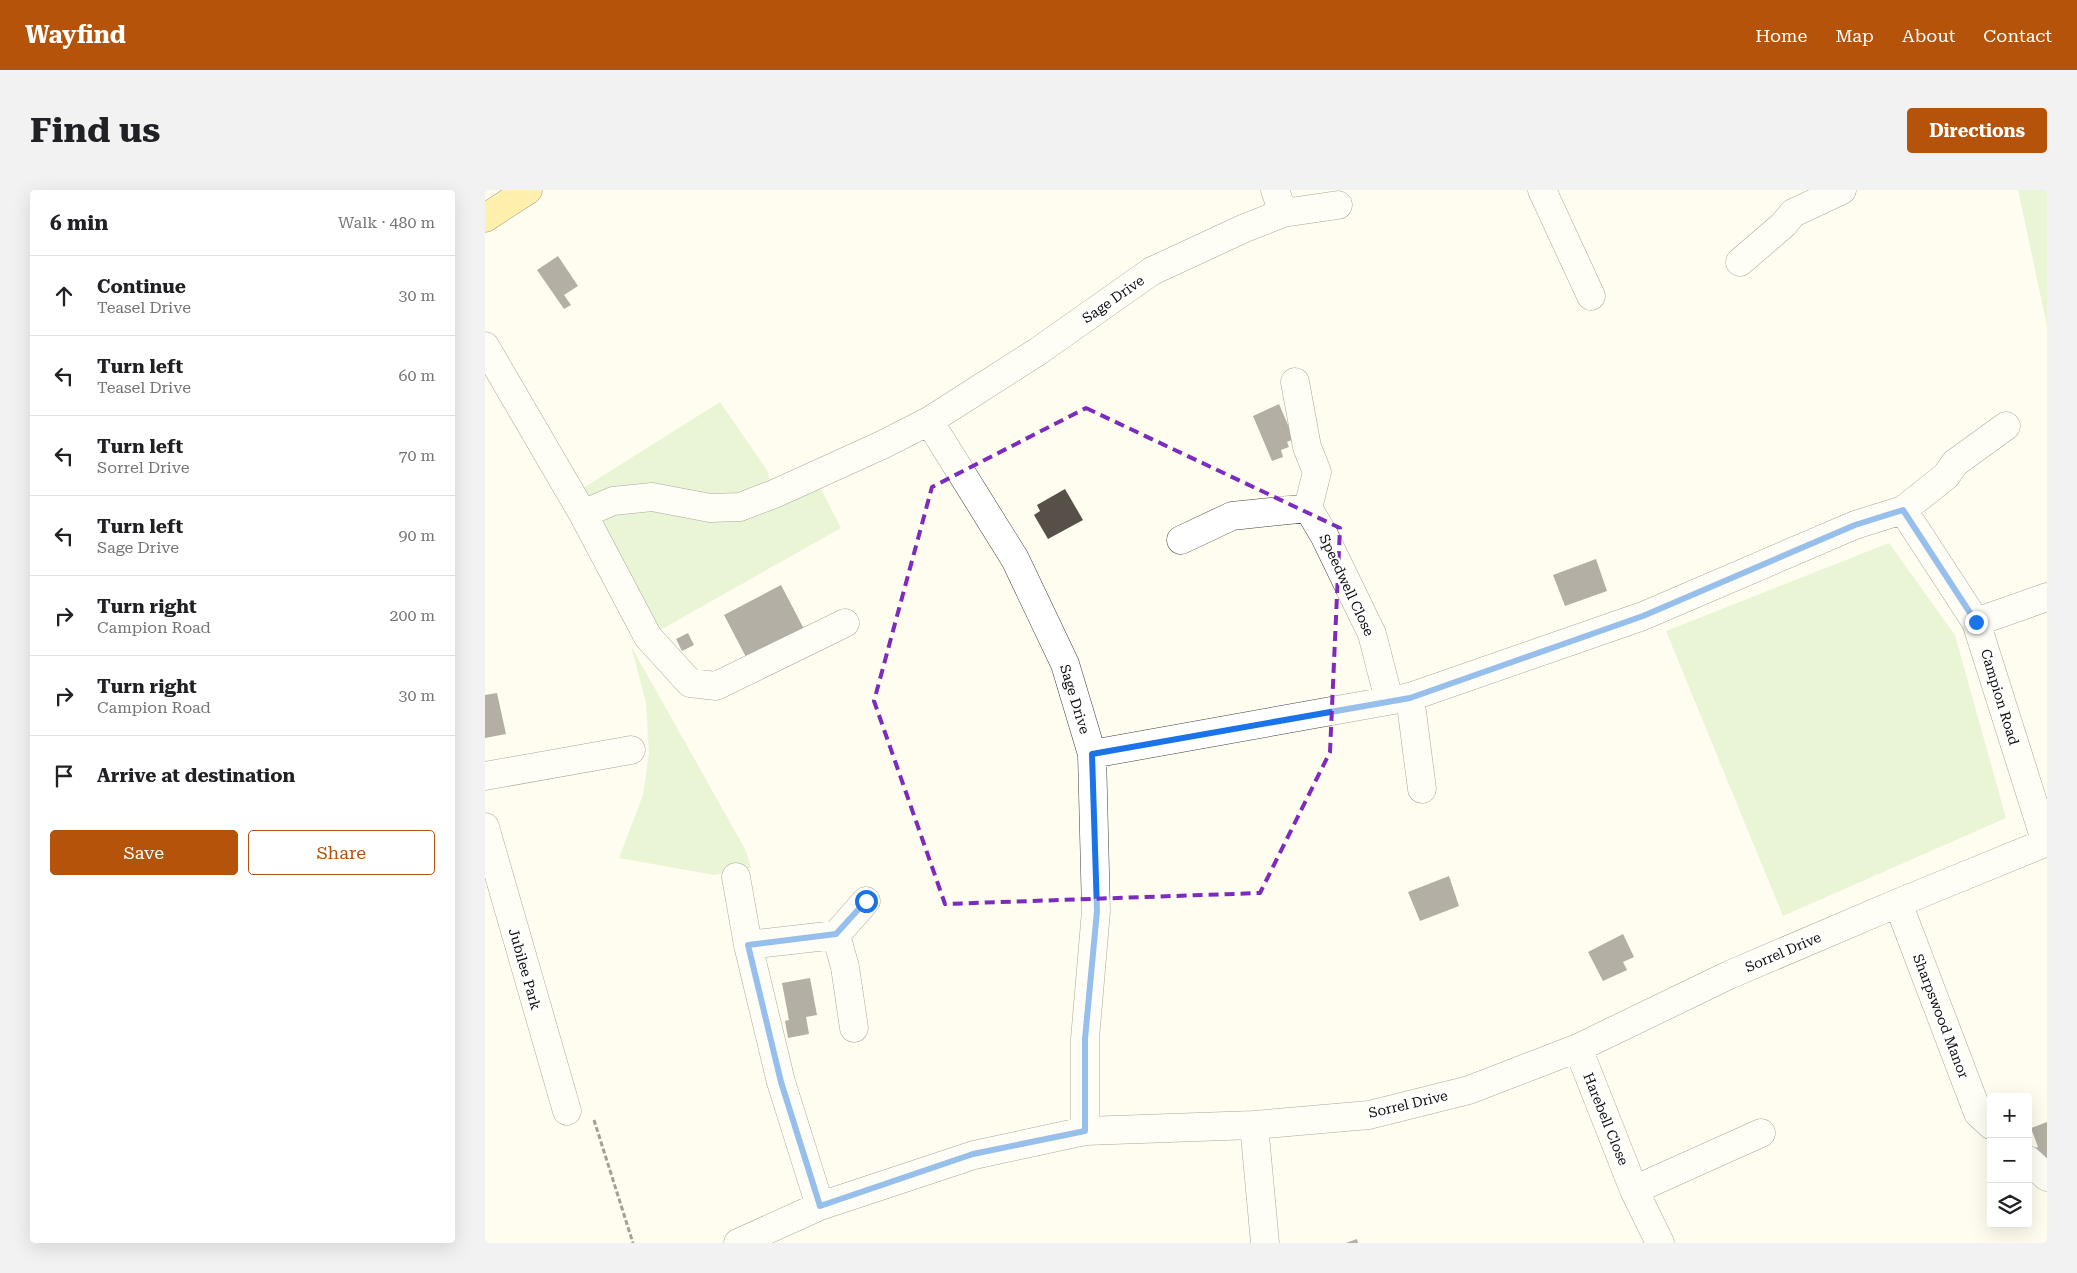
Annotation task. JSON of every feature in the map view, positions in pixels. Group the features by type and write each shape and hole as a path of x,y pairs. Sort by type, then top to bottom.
{"main road":[{"path":"485,218 528,190"}],"street":[{"path":"1542,190 1591,296"},
{"path":"1740,262 1793,213 1836,191"},
{"name":"Sage Drive","path":"583,514 613,501 652,497 710,508 740,506 775,494 882,445 929,421 1037,352 1152,271 1245,228 1279,202 1338,205"},
{"path":"485,346 583,514 649,637 690,683 716,686 845,623"},
{"path":"1181,540 1232,516 1308,508 1317,472 1307,447 1295,382"},
{"name":"Sage Drive","path":"929,421 1015,559 1065,664 1092,754 1097,911 1085,1039 1085,1131"},
{"path":"1092,754 1400,699 1643,616 1855,525 1903,510 1946,476 1955,463 2006,426"},
{"name":"Speedwell Close","path":"1308,508 1324,536 1400,699 1422,789"},
{"name":"Campion Road","path":"1903,510 1976,622 2046,842"},
{"path":"1976,622 2047,597"},
{"path":"485,776 631,750"},
{"name":"Jubilee Park","path":"485,827 567,1111"},
{"name":"Sorrel Drive","path":"738,1243 820,1206 973,1154 1085,1131 1254,1125 1369,1115 1469,1090 1578,1048 1729,975 2046,842"},
{"path":"736,877 748,945 781,1082 820,1206"},
{"path":"748,945 836,934 866,901"},
{"name":"Sharpswood Manor","path":"1898,903 1978,1114 1987,1122"},
{"path":"836,934 845,967 854,1028"},
{"name":"Harebell Close","path":"1578,1048 1634,1190 1661,1243"},
{"path":"1254,1125 1265,1243"},
{"path":"1634,1190 1761,1133"},
{"path":"2032,1164 2047,1177"}],"path":[{"path":"567,1111 594,1120 633,1243"}],"highlighted area":[{"path":"1086,408 1340,528 1330,752 1260,893 945,904 874,701 932,487"}],"green space":[{"path":"2018,190 2047,190 2047,326"},
{"path":"720,402 767,470 772,489 754,497 579,497 577,492"},
{"path":"817,481 841,528 655,633 590,522 634,509"},
{"path":"1889,543 1955,635 2006,818 1783,916 1666,631"},
{"path":"631,646 745,849 751,868 714,875 619,858 643,795 649,753 646,703"}],"building":[{"path":"558,256 578,286 564,295 571,305 564,309 537,270"},
{"path":"1279,404 1294,439 1287,442 1289,447 1281,450 1283,457 1272,461 1253,416"},
{"path":"1065,489 1083,520 1048,539 1034,515 1040,511 1037,505"},
{"path":"1596,559 1607,591 1565,606 1553,575"},
{"path":"781,585 804,629 747,659 724,615"},
{"path":"688,633 694,645 682,651 676,639"},
{"path":"497,693 506,734 485,738 485,695"},
{"path":"1449,876 1459,906 1420,921 1408,892"},
{"path":"1623,934 1634,957 1623,962 1627,970 1603,981 1588,952"},
{"path":"810,978 817,1015 806,1017 809,1034 788,1038 785,1021 789,1020 782,983"},
{"path":"2047,1122 2047,1167 2032,1150 2038,1147 2032,1128"},
{"path":"1357,1239 1358,1243 1346,1243"}],"route":[{"path":"866,901 836,934 748,945 781,1082 820,1206 973,1154 1085,1131 1085,1039 1097,911 1092,754 1389,700 1410,698 1643,616 1855,525 1903,510 1976,622"}]}
